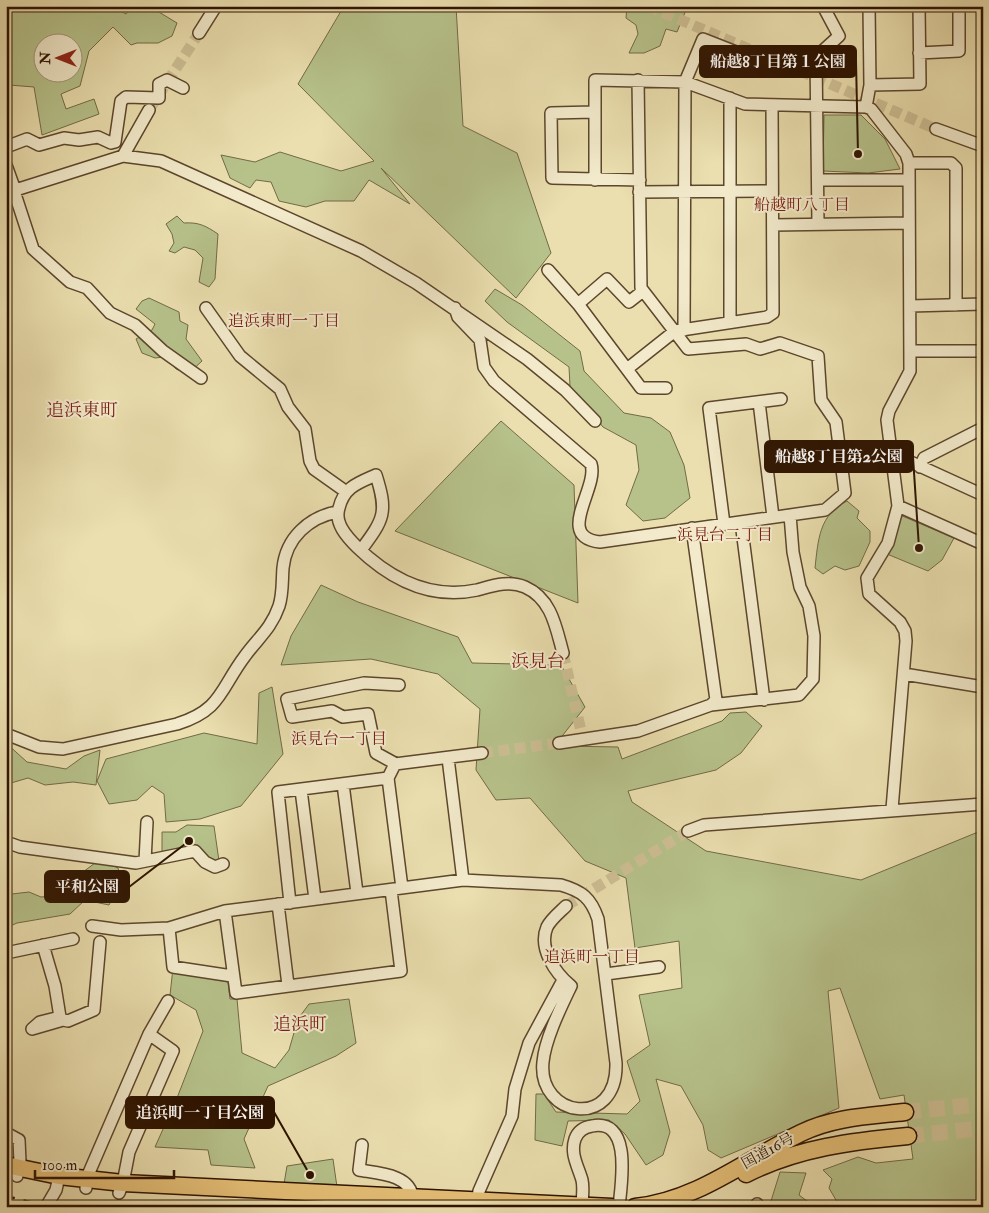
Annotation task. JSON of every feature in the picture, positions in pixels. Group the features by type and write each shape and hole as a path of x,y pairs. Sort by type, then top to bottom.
{"highway":[{"name":"国道16号","path":"635,1207 660,1202 696,1190 802,1132 828,1123 856,1117 905,1112"},
{"name":"国道16号","path":"678,1206 758,1168 825,1146 908,1136"},
{"path":"12,1171 58,1180 121,1188 413,1202 612,1207"}],"street":[{"path":"199,33 216,6"},
{"path":"680,330 685,82 703,39 758,61 807,61 816,57 840,36 823,6"},
{"path":"866,107 870,85 869,6"},
{"path":"870,85 920,84 919,6"},
{"path":"919,53 960,51 960,6"},
{"path":"816,57 818,224"},
{"path":"6,146 27,139 39,145 64,138 79,140 98,137 111,143 115,142 121,101 126,97 159,98 159,84 167,80 183,88"},
{"path":"595,180 595,80 685,82 746,104 866,107 871,109 906,154 909,163 912,351 910,371 889,411 887,420 898,506 888,543 867,578 869,594 900,622 905,631 904,674 892,810"},
{"path":"455,308 458,317 480,340 484,367 494,381 591,464 594,472 579,516 579,527 582,535 591,541 600,542 825,510 845,493 836,422 821,400 818,356 780,342 760,349 746,344 688,349 680,330 641,288 638,80"},
{"path":"730,98 730,322"},
{"path":"627,369 680,330 767,317 773,313 772,105"},
{"path":"124,156 150,110"},
{"path":"594,112 551,113 552,178 595,180 683,192 772,191"},
{"path":"936,129 983,146"},
{"path":"11,191 124,156 161,161 361,252 455,308 566,390 595,421"},
{"path":"909,163 951,163 956,168 956,305"},
{"path":"6,165 11,191 33,249 70,282 87,288 110,313 135,325 163,351 201,378"},
{"path":"818,180 909,180"},
{"path":"773,226 909,223"},
{"path":"548,270 578,304 641,388 666,388"},
{"path":"578,304 607,279 629,302 644,292"},
{"path":"910,306 983,304"},
{"path":"206,308 245,361 280,389 288,407 305,429 310,461 314,470 344,491"},
{"path":"912,351 983,351"},
{"path":"724,524 709,408 781,399"},
{"path":"759,402 773,517"},
{"path":"920,467 924,458 983,428"},
{"path":"891,453 983,495"},
{"path":"361,550 377,528 383,515 384,499 376,475 344,491 337,512 346,534 361,550 383,570 425,589 460,592 499,584 524,586 546,603 552,614 563,654"},
{"path":"898,506 983,544"},
{"path":"6,734 38,747 70,748 177,724 208,710 224,692 245,655 266,633 273,620 280,604 286,553 292,540 310,522 323,515 337,512"},
{"path":"559,742 582,736 643,730 711,706 799,695 813,679 814,636 809,606 800,586 793,552 790,515"},
{"path":"742,522 764,700"},
{"path":"692,528 716,700 711,706"},
{"path":"904,674 983,687"},
{"path":"399,685 364,683 287,699 292,717 332,711 343,717 368,714 376,753 396,764 482,753"},
{"path":"448,758 463,880"},
{"path":"225,911 232,976 236,993 401,971 388,778 396,764"},
{"path":"288,985 278,792 388,778"},
{"path":"343,784 357,893"},
{"path":"301,790 314,899"},
{"path":"688,831 704,825 983,804"},
{"path":"145,861 147,822"},
{"path":"6,842 20,847 108,861 136,863 195,851 205,862 215,867 223,864"},
{"path":"92,926 122,930 169,928 225,911 463,880 561,885 586,895 594,905 598,919 606,974 616,1079 614,1089 607,1098 588,1108 569,1107 560,1102 546,1085 543,1074 545,1051 571,986 564,980 546,952 545,938 550,922 566,906"},
{"path":"169,928 173,967 232,976"},
{"path":"6,953 73,939"},
{"path":"43,945 55,986 60,1017 40,1022 32,1030 63,1020 68,1021 94,1010 100,942"},
{"path":"606,974 659,967"},
{"path":"477,1204 479,1191 510,1122 515,1089 529,1043 564,980"},
{"path":"87,1184 149,1034 168,1001"},
{"path":"121,1188 129,1152 173,1051 149,1034"},
{"path":"582,1206 582,1180 574,1153 575,1138 579,1132 590,1126 605,1127 618,1140 622,1158 619,1207"},
{"path":"6,1133 20,1140 12,1171"},
{"path":"362,1145 359,1170 395,1177 406,1185 412,1194 413,1202"},
{"path":"46,1207 58,1180"}],"green space":[{"path":"6,6 111,6 126,14 133,6 149,6 177,23 172,36 158,43 137,43 131,45 113,27 89,51 82,78 82,32 32,32 32,82 81,82 80,86 61,94 66,109 94,99 99,114 42,135 34,87 9,85 6,81"},
{"path":"344,6 456,6 463,126 517,153 551,253 516,298 381,168 410,204 369,180 354,201 325,201 306,207 279,201 271,182 256,180 250,188 230,178 221,155 255,162 280,152 341,171 374,161 298,84"},
{"path":"627,6 682,6 686,10 677,32 666,29 660,46 644,53 629,53 638,34 636,25 626,18"},
{"path":"824,115 861,115 885,139 900,169 868,173 823,171"},
{"path":"177,216 184,223 202,225 218,234 215,279 209,287 199,282 203,258 195,250 184,247 175,253 169,251 174,243 172,234 166,224"},
{"path":"495,289 522,305 580,351 584,371 624,413 651,418 670,432 684,465 690,498 665,518 643,521 626,505 639,470 636,445 603,427 570,386 569,367 507,322 485,301"},
{"path":"149,298 179,312 180,321 188,325 186,339 202,361 188,374 176,369 164,357 155,358 142,353 136,339 152,330 155,324 136,309 142,301"},
{"path":"501,421 574,485 578,603 395,531"},
{"path":"847,501 859,511 857,518 870,531 870,542 859,566 845,570 835,566 823,574 815,568 819,538 825,521 831,513"},
{"path":"900,515 954,538 942,560 928,571 887,554"},
{"path":"321,585 358,602 458,637 472,663 561,665 585,707 559,740 563,746 618,747 622,759 722,721 730,713 746,712 762,726 741,753 716,770 628,791 632,802 706,851 861,880 983,830 983,904 980,910 983,911 983,1207 840,1207 829,1188 832,1179 823,1170 858,1157 876,1163 913,1159 904,1095 880,1099 840,988 828,991 839,1108 721,1158 708,1150 703,1125 681,1086 656,1079 670,1132 663,1155 646,1165 625,1134 609,1120 568,1121 562,1146 535,1140 536,1094 544,1094 556,1112 627,1114 640,1101 627,1061 650,1045 639,995 682,988 679,941 635,948 626,878 585,861 530,798 496,800 476,770 480,709 438,674 371,659 281,665 291,636"},
{"path":"272,687 283,754 241,806 200,819 166,822 164,794 152,786 137,800 109,804 97,781 106,759 204,733 257,744 259,693"},
{"path":"6,743 27,762 66,769 84,756 100,750 96,785 73,782 45,785 28,778 11,783 6,779"},
{"path":"187,825 214,826 219,861 216,864 197,849 162,855 162,832 176,832"},
{"path":"95,863 110,864 118,868 122,881 109,905 85,900 70,914 17,923 6,928 6,885 12,894 29,892 41,897 64,895 71,881"},
{"path":"173,968 228,982 230,999 237,999 242,1053 275,1068 289,1050 298,1019 309,1004 349,999 356,1043 336,1056 268,1086 244,1139 255,1168 211,1165 208,1150 155,1147 177,1098 203,1031 196,1010 170,995"},
{"path":"333,1159 337,1187 284,1184 287,1166"},
{"path":"780,1172 806,1173 799,1195 815,1207 780,1207 771,1201"}],"tunnel":[{"path":"648,6 936,129"},
{"path":"149,110 199,33"},
{"path":"563,653 581,731"},
{"path":"482,753 559,743"},
{"path":"566,906 688,831"},
{"path":"905,1112 983,1104"},
{"path":"908,1136 983,1128"}],"railway":[{"path":"6,1196 50,1207"}],"place":[{"name":"船越8丁目第１公園","path":"858,154"},
{"name":"船越8丁目第2公園","path":"919,548"},
{"name":"平和公園","path":"189,841"},
{"name":"追浜町一丁目公園","path":"310,1175"}],"district":[{"name":"船越町八丁目","path":"802,205"},
{"name":"追浜東町一丁目","path":"284,321"},
{"name":"追浜東町","path":"82,410"},
{"name":"浜見台二丁目","path":"725,535"},
{"name":"浜見台","path":"538,661"},
{"name":"浜見台一丁目","path":"339,739"},
{"name":"追浜町一丁目","path":"592,957"},
{"name":"追浜町","path":"300,1024"}]}
